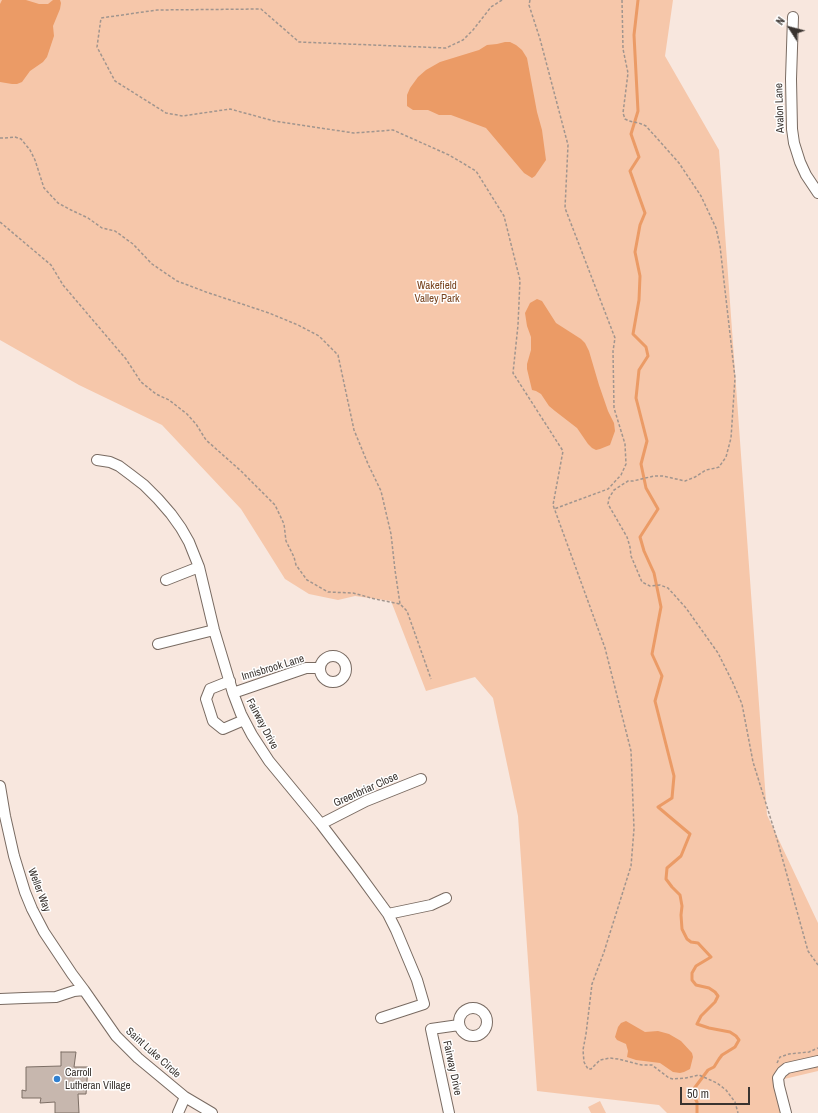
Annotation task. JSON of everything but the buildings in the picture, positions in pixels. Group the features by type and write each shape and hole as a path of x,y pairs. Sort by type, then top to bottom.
{"street":[{"name":"Avalon Lane","path":"793,17 791,78 792,129 794,143 800,162 806,175 818,193"},
{"name":"Fairway Drive","path":"97,460 110,462 119,466 144,486 158,499 181,528 189,542 199,567 214,630 234,693 244,720 257,745 321,824 388,914 407,955 417,980 424,1004 381,1018"},
{"path":"166,580 199,567"},
{"path":"158,644 214,630"},
{"name":"Innisbrook Lane","path":"234,693 306,668 320,668"},
{"path":"230,681 210,689 206,699 213,721 223,729 244,720"},
{"name":"Greenbriar Close","path":"321,824 366,801 421,778"},
{"name":"Weller Way","path":"0,786 2,817 25,892 44,932 84,990"},
{"path":"388,914 431,905 446,898"},
{"path":"0,999 56,997 74,991 84,990"},
{"name":"Saint Luke Circle","path":"84,990 116,1036 138,1058 185,1097 212,1113"},
{"name":"Fairway Drive","path":"449,1113 431,1029 459,1025"},
{"path":"786,1113 777,1078 787,1068 818,1061"},
{"path":"178,1113 185,1097"}],"path":[{"path":"502,0 491,7 463,40 446,48 299,42 261,9 157,10 101,18 97,47 116,80 166,114 183,116 230,109 274,121 354,133 393,130 449,155 476,171 504,216 520,280 518,325 513,373 563,451 553,505 605,648 631,752 634,829 631,866 604,952 592,984 583,1050 584,1062 588,1069 603,1059 621,1059 642,1065 652,1065 669,1078 676,1079 699,1074 717,1083 732,1097 738,1113"},
{"path":"530,0 568,145 566,208 615,338 613,351 614,408 625,444 626,464 621,475 608,489 554,509"},
{"path":"622,0 623,49 628,73 623,113 625,119 646,126 679,164 701,196 716,228 720,246 735,378 731,438 726,457 721,464 716,468 706,470 685,481 663,476 628,481 614,490 609,498 608,504 627,537 631,556 642,582 650,586 668,588 686,608 718,653 742,704 753,762 777,839 808,951 818,965"},
{"path":"0,138 15,137 21,139 30,150 35,160 44,188 58,203 88,218 102,228 116,232 133,244 152,264 178,281 269,313 298,325 319,336 338,355 354,430 381,491 391,534 400,604"},
{"path":"0,222 51,265 63,285 126,359 141,382 156,394 169,400 187,414 196,424 206,440 275,504 284,524 286,541 294,557 296,565 307,580 328,592 353,593 400,604 407,611 431,679"},
{"path":"613,484 617,488"}],"green space":[{"name":"Wakefield Valley Park","path":"0,0 673,0 665,56 719,150 767,815 818,923 818,1071 780,1080 790,1113 667,1113 659,1105 537,1091 518,816 493,698 475,677 426,691 391,601 355,596 338,600 309,594 285,579 241,509 162,425 79,385 0,340"},
{"path":"600,1101 606,1113 591,1113 588,1107"}],"shaded area":[{"path":"2,0 26,0 39,4 48,4 53,0 60,0 61,3 53,26 54,36 47,57 43,62 30,71 22,82 17,84 0,82 0,4"},
{"path":"510,42 516,45 522,50 527,58 537,112 542,130 546,160 532,178 524,173 486,128 451,115 439,115 428,110 413,110 407,106 407,95 410,88 418,77 426,70 440,62 479,50 487,45"},
{"path":"537,299 542,301 556,323 581,339 589,351 608,411 614,423 615,431 610,445 596,450 592,448 577,428 549,406 541,394 532,390 527,369 531,350 531,337 527,326 525,313 530,303"},
{"path":"626,1021 645,1032 658,1031 669,1034 681,1041 692,1053 693,1057 690,1069 680,1073 673,1072 660,1063 636,1060 627,1057 628,1051 626,1044 617,1040 615,1037 618,1027 621,1023"}],"waterway":[{"path":"638,0 634,35 638,111 631,134 639,157 630,171 645,213 640,225 635,252 640,276 639,300 633,334 646,347 648,356 639,370 636,398 647,441 641,464 646,488 658,509 640,537 644,551 654,573 661,607 652,654 662,676 655,701 674,776 672,798 658,807 690,834 681,856 667,868 666,879 680,895 682,906 682,929 687,939 691,942 698,943 711,957 696,966 692,973 692,980 696,985 709,988 718,996 715,1002 701,1016 697,1024 730,1032 739,1040 735,1047 722,1055 714,1067 708,1070 693,1090 693,1095 697,1102 697,1113"}],"place":[{"name":"Carroll Lutheran Village","path":"57,1079"}]}
